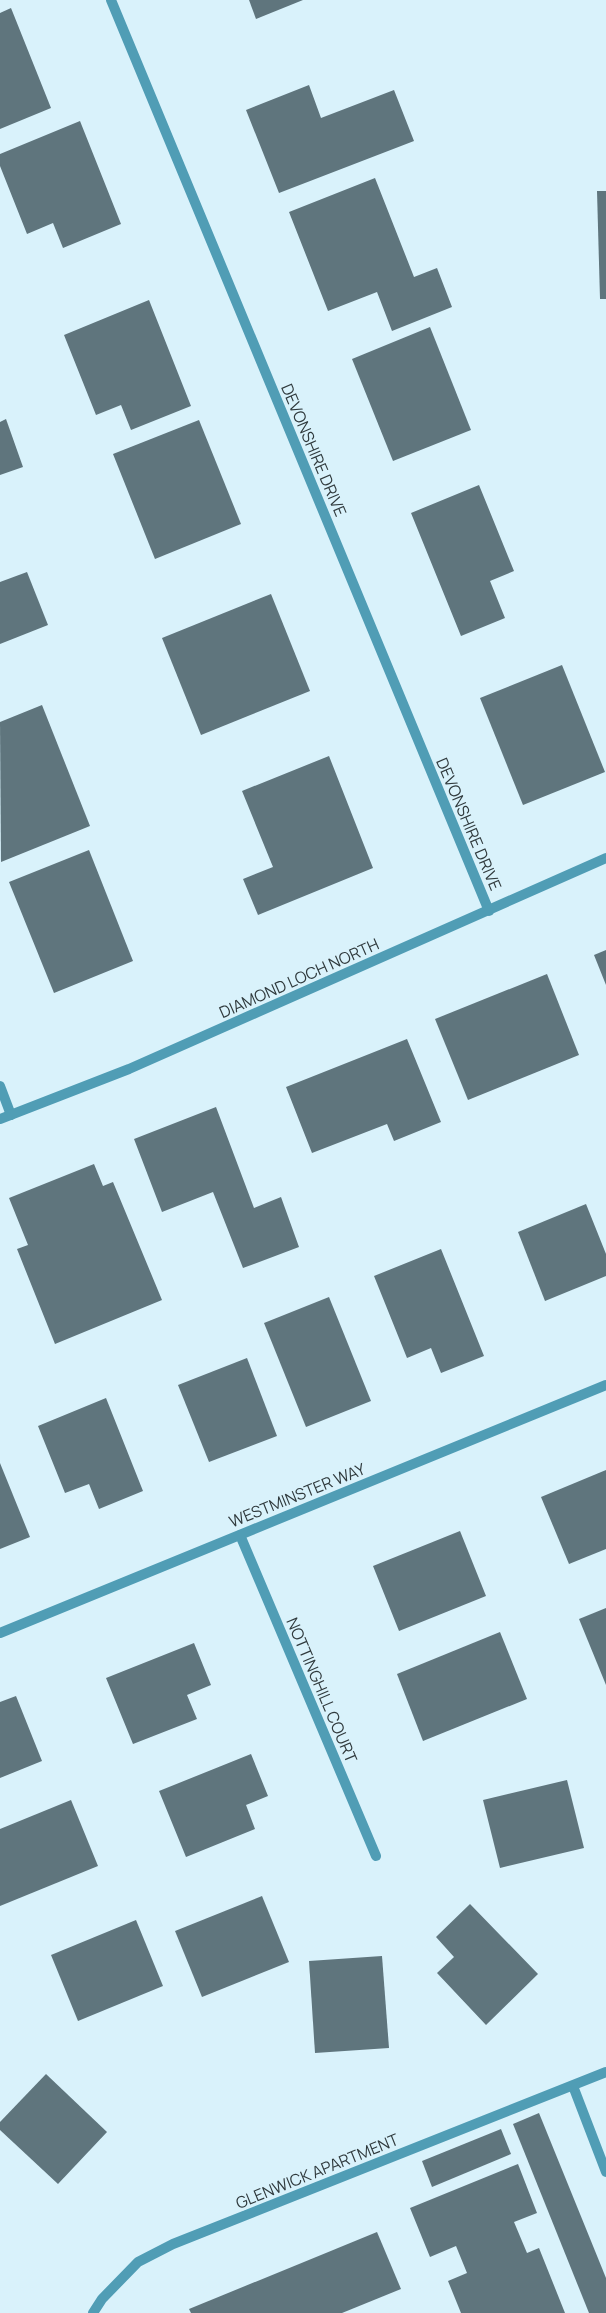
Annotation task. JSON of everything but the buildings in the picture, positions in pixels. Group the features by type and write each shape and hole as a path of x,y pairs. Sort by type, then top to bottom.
{"street":[{"name":"DEVONSHIRE DRIVE","path":"111,0 489,911"},
{"name":"DIAMOND LOCH NORTH","path":"0,1118 130,1069 606,858"},
{"path":"0,1086 11,1115"},
{"name":"WESTMINSTER WAY","path":"0,1633 606,1385"},
{"name":"NOTTINGHILL COURT","path":"240,1535 376,1856"},
{"name":"GLENWICK APARTMENT","path":"92,2313 102,2299 138,2262 174,2244 606,2072"},
{"path":"572,2086 606,2172"}]}
